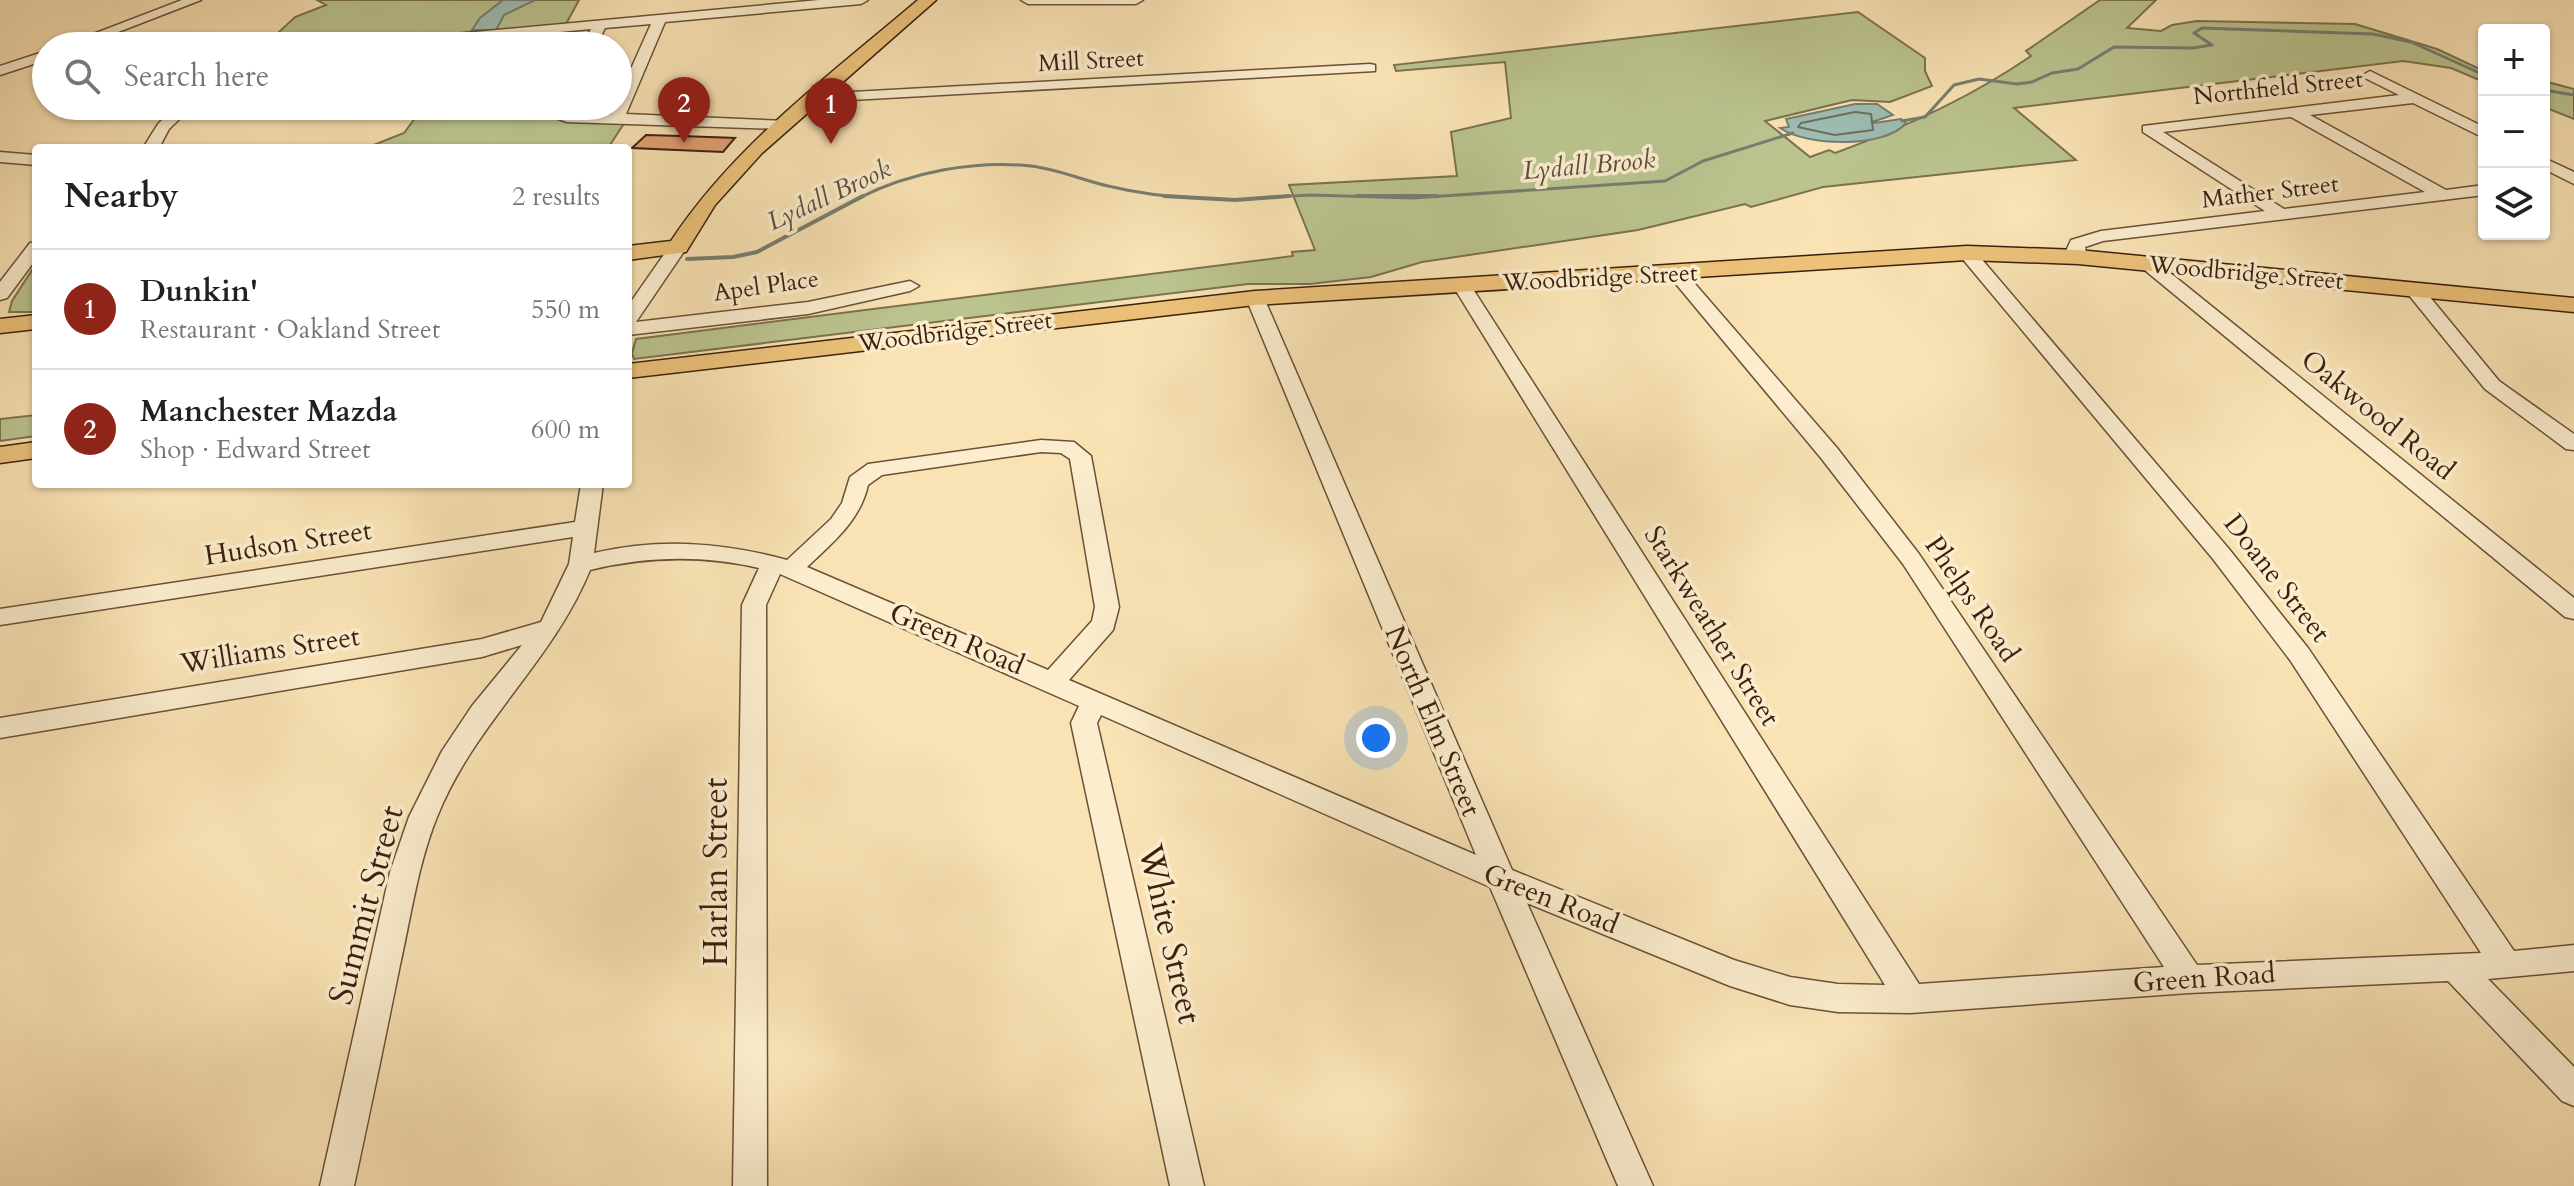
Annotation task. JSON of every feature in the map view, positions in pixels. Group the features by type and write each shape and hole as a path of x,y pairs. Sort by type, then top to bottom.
{"main road":[{"path":"632,253 678,247 707,202 735,169 928,0"},
{"name":"Woodbridge Street","path":"632,371 1255,298 1677,274 1967,253 2078,257 2574,305"},
{"path":"0,326 32,322"},
{"path":"0,455 32,451"}],"street":[{"path":"107,32 194,0"},
{"path":"519,32 861,0"},
{"path":"1028,0 1136,0"},
{"path":"632,83 660,19"},
{"path":"596,32 600,24"},
{"path":"0,71 32,60"},
{"name":"Mill Street","path":"815,98 1370,68"},
{"path":"2370,75 2478,130"},
{"name":"Northfield Street","path":"2282,215 2148,129 2414,98"},
{"path":"2292,111 2443,195"},
{"path":"632,118 783,124"},
{"path":"153,144 170,120"},
{"path":"0,157 32,160"},
{"path":"2550,166 2574,179"},
{"path":"2550,181 2574,179"},
{"name":"Mather Street","path":"2078,257 2075,251 2077,244 2086,239 2478,191"},
{"path":"632,314 678,247"},
{"path":"0,294 32,252"},
{"name":"Doane Street","path":"1967,253 2221,554 2299,654 2506,965"},
{"name":"Oakwood Road","path":"2147,263 2574,611"},
{"name":"Phelps Road","path":"1677,274 1829,453 1911,559 2189,979"},
{"name":"Apel Place","path":"632,329 796,310 910,286"},
{"name":"Starkweather Street","path":"1462,286 1911,999"},
{"path":"2413,289 2492,385 2574,444"},
{"name":"North Elm Street","path":"1255,298 1487,847 1636,1186"},
{"path":"782,566 839,524 853,504 858,482 876,469 1041,446 1066,447 1080,456 1107,607 1104,624 1053,681"},
{"name":"Summit Street","path":"337,1186 405,872 423,817 452,758 481,713 550,628 581,564 591,488"},
{"name":"Hudson Street","path":"0,617 585,528"},
{"name":"Green Road","path":"581,564 627,554 697,548 782,566 1053,681 1503,879 1730,972 1790,991 1838,998 1911,999 2189,979 2506,965 2574,958"},
{"name":"Harlan Street","path":"750,1186 754,605 782,566"},
{"name":"Williams Street","path":"0,728 482,648 550,628"},
{"name":"White Street","path":"1095,700 1084,723 1187,1186"},
{"path":"2454,966 2574,1090"}],"green space":[{"path":"317,0 579,0 566,24 478,32 279,32 295,17 326,5"},
{"path":"2100,0 2156,0 2127,28 2161,31 2172,25 2197,21 2355,24 2437,49 2478,68 2478,79 2451,68 2403,61 2014,108 2076,160 1823,187 1751,207 1745,204 1638,230 1422,262 1371,277 1310,284 1248,284 634,359 632,353 636,339 1293,256 1292,252 1315,250 1289,185 1457,176 1451,132 1511,118 1505,62 1396,71 1394,65 1858,12 1925,58 1925,71 1932,86 1890,102 1852,100 1765,121 1810,157 1829,150 1835,153 1861,143 1960,99 2031,56 2026,51"},
{"path":"2550,83 2574,89 2574,119 2550,109"},
{"path":"414,120 625,122 611,144 376,144 404,133"},
{"path":"32,270 32,312 9,312 12,301"},
{"path":"32,415 32,437 0,441 0,419"}],"water":[{"path":"503,0 535,0 504,15 496,30 472,30 480,18"},
{"path":"1855,104 1877,104 1893,115 1874,123 1901,119 1906,123 1881,137 1844,142 1807,138 1780,128 1789,127 1786,119"}],"building":[{"path":"646,135 735,138 723,152 632,148"}],"waterway":[{"name":"Lydall Brook","path":"1902,121 1925,117 1954,85 1979,79 2017,84 2032,82 2052,73 2078,69 2114,47 2192,48 2212,45 2194,33 2202,28 2373,34 2411,42 2478,72"},
{"name":"Lydall Brook","path":"2550,91 2574,95"},
{"name":"Lydall Brook","path":"1274,197 1413,198 1665,181 1703,161 1793,133"},
{"name":"Lydall Brook","path":"860,197 921,175 987,165 1031,166 1098,184 1164,196"},
{"name":"Lydall Brook","path":"1164,196 1235,200 1274,197"},
{"name":"Lydall Brook","path":"1164,196 1198,198"},
{"name":"Lydall Brook","path":"1274,197 1289,196"},
{"name":"Lydall Brook","path":"1357,196 1437,196"},
{"name":"Lydall Brook","path":"687,259 733,257 757,252 860,197"},
{"name":"Lydall Brook","path":"1259,198 1274,197"}],"place":[{"name":"Manchester Mazda","path":"684,143"},
{"name":"Dunkin'","path":"831,144"}]}
